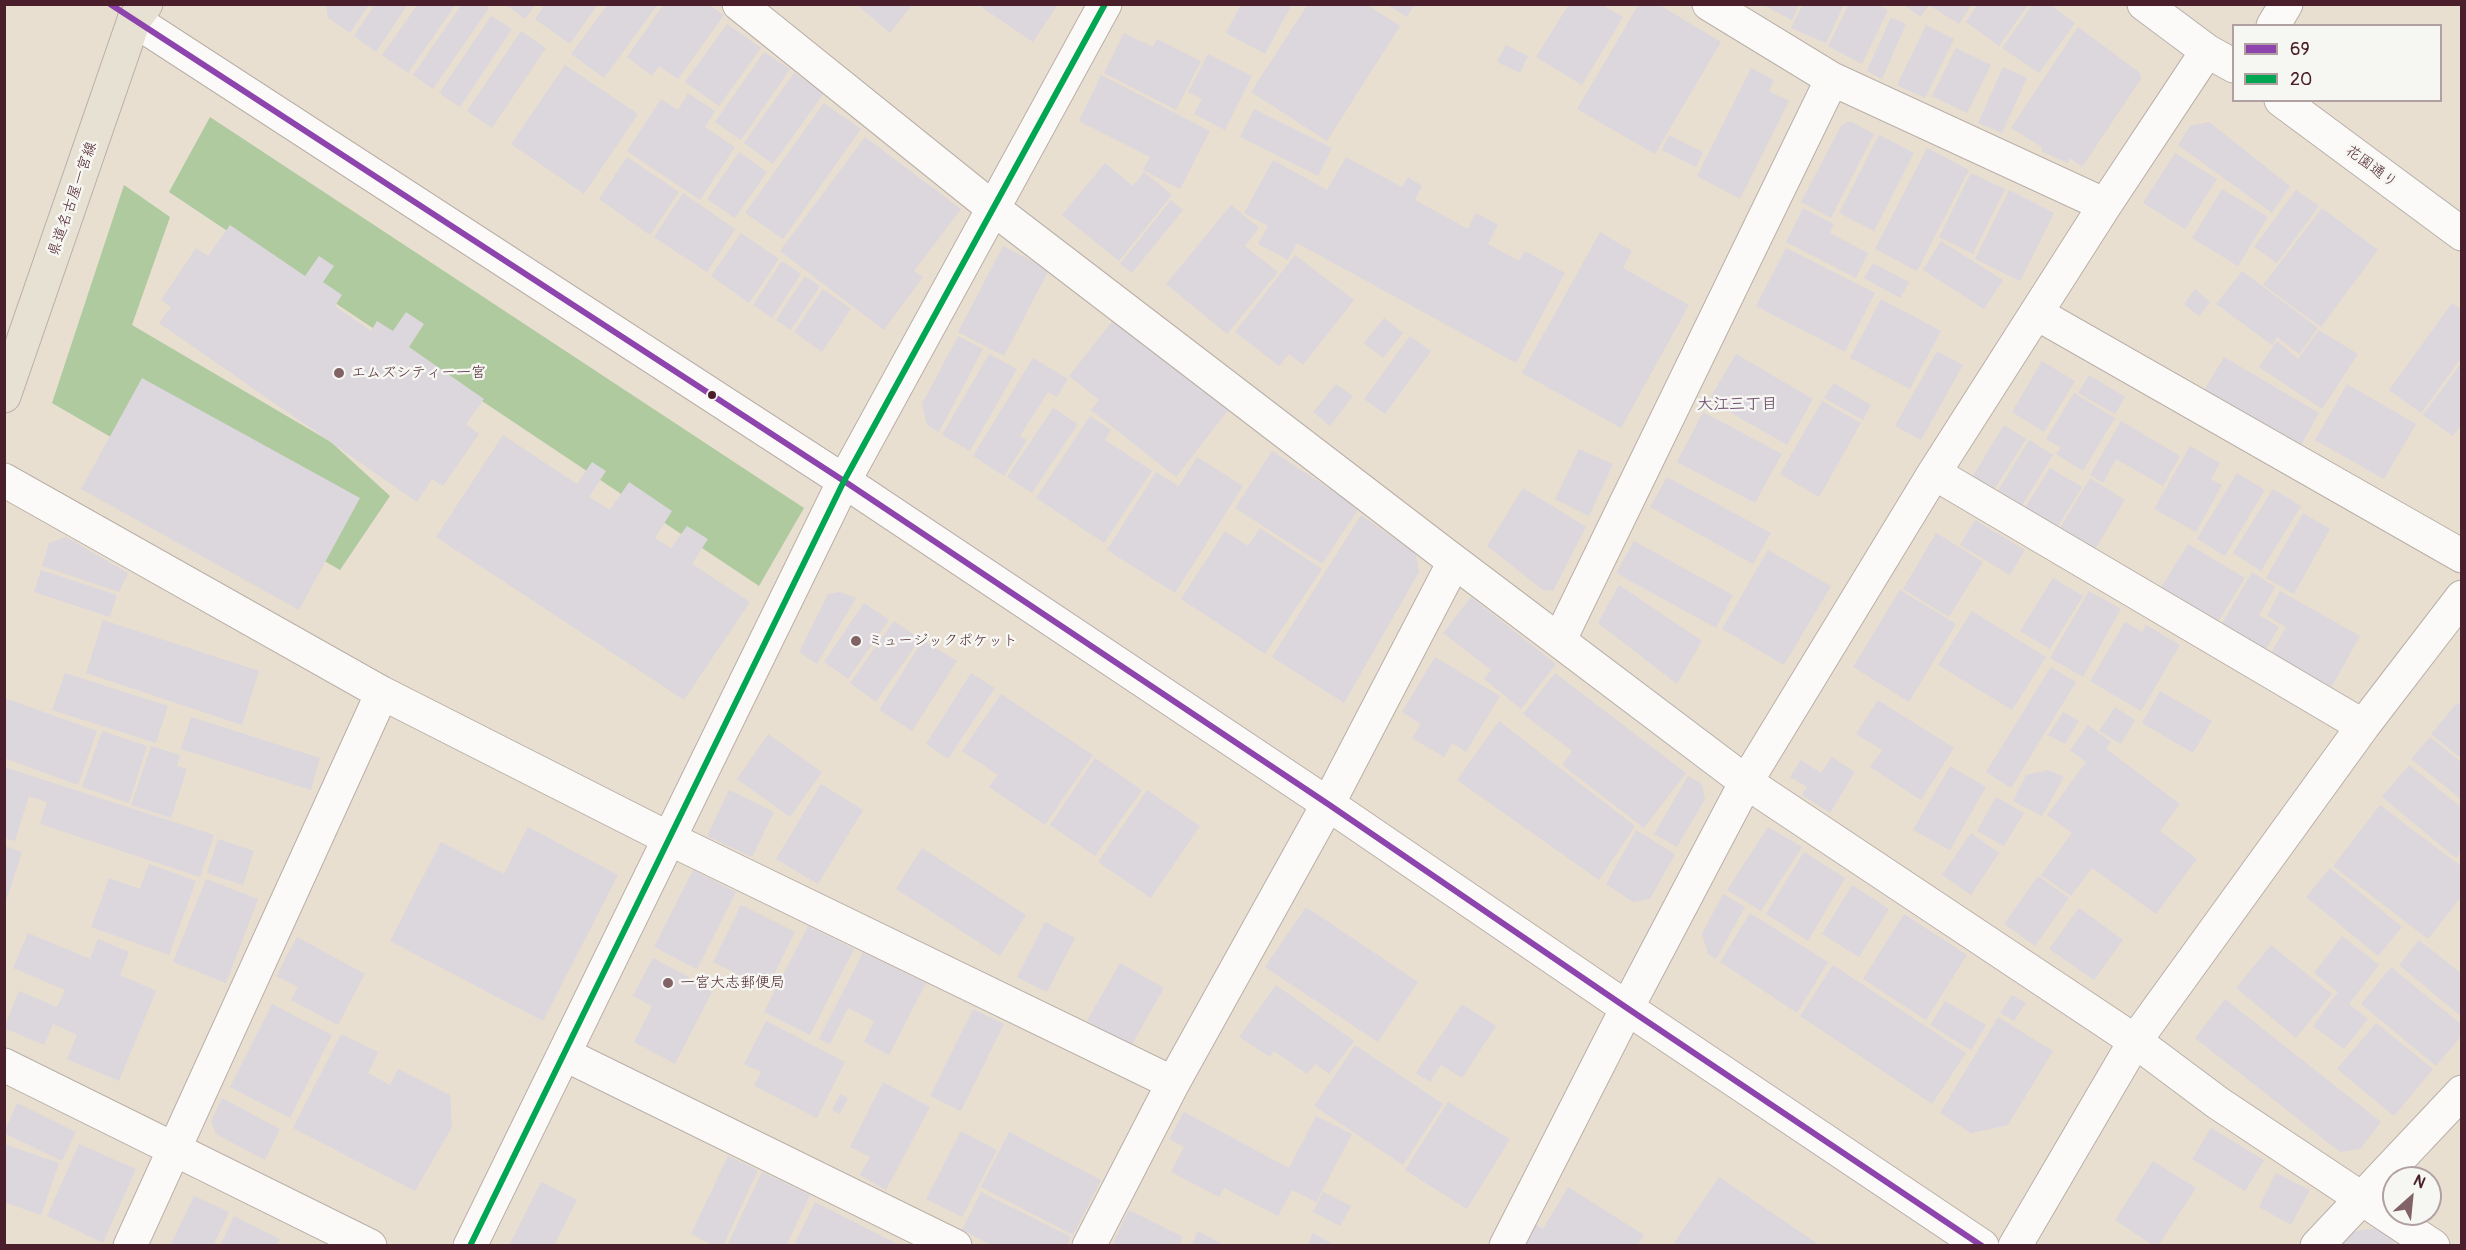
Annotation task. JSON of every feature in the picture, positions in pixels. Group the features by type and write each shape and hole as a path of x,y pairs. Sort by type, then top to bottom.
{"main road":[{"name":"県道名古屋一宮線","path":"4,396 12,353 130,10"}],"street":[{"path":"739,4 994,209 1454,562 1560,639 1746,782 2135,1041 2218,1103 2433,1245"},
{"path":"470,1245 844,481 1105,4"},
{"path":"1709,4 1832,79 2105,205"},
{"path":"1506,1245 1626,1008 1746,782 1934,473 2105,205 2220,59 2144,4"},
{"path":"2274,24 2286,4"},
{"path":"130,10 844,481 1982,1245"},
{"path":"1560,639 1832,79"},
{"name":"花園通り","path":"2284,102 2462,234"},
{"path":"2036,313 2462,556"},
{"path":"1934,473 2362,726"},
{"path":"4,480 382,693 668,838 1173,1083"},
{"path":"1089,1245 1173,1083 1328,804 1454,562"},
{"path":"2015,1245 2135,1041 2362,726 2462,597"},
{"path":"130,1245 382,693"},
{"path":"564,1054 956,1245"},
{"path":"4,1065 370,1245"},
{"path":"2317,1245 2462,1092"}],"green space":[{"path":"210,117 804,508 759,586 169,192"},
{"path":"124,185 170,217 132,325 331,442 390,496 340,570 52,403"}],"building":[{"path":"326,4 369,4 350,33 328,18"},
{"path":"375,4 408,4 376,52 354,36"},
{"path":"418,4 456,4 408,73 382,55"},
{"path":"462,4 484,4 489,8 433,89 413,75"},
{"path":"505,4 536,4 525,19"},
{"path":"545,4 598,4 570,44 535,19"},
{"path":"608,4 658,4 604,78 571,54"},
{"path":"664,4 708,4 724,15 678,79 659,66 652,76 627,57"},
{"path":"856,4 913,4 890,33"},
{"path":"977,4 1058,4 1033,42"},
{"path":"1241,4 1292,4 1265,54 1226,33"},
{"path":"1308,4 1366,4 1400,26 1327,141 1251,92"},
{"path":"1386,4 1415,4 1407,17"},
{"path":"1569,4 1601,4 1623,17 1582,85 1536,57"},
{"path":"1639,4 1658,4 1721,42 1655,154 1577,109"},
{"path":"1761,4 1799,4 1792,20"},
{"path":"1803,4 1844,4 1826,43 1791,28"},
{"path":"1849,4 1876,4 1888,10 1862,64 1828,46"},
{"path":"1902,4 1972,4 1959,24 1929,5 1921,17"},
{"path":"1978,4 2029,4 1999,46 1966,22"},
{"path":"2033,4 2049,4 2075,23 2039,73 2002,48"},
{"path":"491,16 512,29 460,107 439,93"},
{"path":"1891,17 1906,24 1882,79 1867,71"},
{"path":"727,24 761,48 719,106 685,82"},
{"path":"1926,25 1954,39 1925,98 1897,85"},
{"path":"2078,27 2140,73 2141,79 2082,167 2070,158 2068,163 2041,151 2042,147 2011,128"},
{"path":"521,31 546,48 492,128 467,111"},
{"path":"1124,33 1153,47 1157,39 1201,61 1176,110 1104,73"},
{"path":"1506,45 1528,56 1520,73 1497,62"},
{"path":"1956,48 1991,65 1967,113 1932,96"},
{"path":"764,52 790,69 741,140 715,122"},
{"path":"1208,54 1252,76 1225,130 1194,114 1202,99 1188,92"},
{"path":"565,65 638,114 584,194 511,144"},
{"path":"2003,67 2027,78 2002,133 1978,123"},
{"path":"1751,68 1774,80 1769,91 1789,101 1740,199 1697,176"},
{"path":"794,73 824,93 773,164 744,143"},
{"path":"1101,75 1210,131 1180,189 1143,170 1150,157 1079,121"},
{"path":"688,93 715,111 705,127 735,147 700,200 627,151 661,99 678,110"},
{"path":"824,103 861,129 783,239 745,213"},
{"path":"1254,109 1332,148 1318,176 1240,137"},
{"path":"1850,121 1874,134 1831,218 1801,202 1841,126"},
{"path":"2209,122 2290,186 2272,213 2178,145 2190,126"},
{"path":"1669,135 1703,152 1696,167 1662,150"},
{"path":"1879,135 1914,153 1874,231 1839,213"},
{"path":"865,137 961,209 914,271 923,277 884,330 780,251"},
{"path":"1927,148 1969,170 1917,271 1875,249"},
{"path":"739,152 767,172 735,218 707,199"},
{"path":"2175,153 2217,179 2185,229 2143,203"},
{"path":"627,157 679,192 650,235 599,199"},
{"path":"1346,157 1402,187 1408,177 1422,186 1415,200 1468,229 1476,213 1498,225 1488,244 1519,261 1525,251 1565,273 1516,363 1297,243 1288,260 1258,244 1268,226 1244,213 1273,160 1327,190"},
{"path":"1105,163 1133,186 1144,172 1172,195 1119,261 1062,215"},
{"path":"1971,173 2005,189 1973,254 1939,237"},
{"path":"2222,189 2268,217 2238,266 2192,238"},
{"path":"2009,190 2054,213 2020,281 1975,259"},
{"path":"2296,190 2319,206 2277,263 2254,247"},
{"path":"683,193 735,229 707,272 654,237"},
{"path":"1171,200 1183,210 1132,273 1120,264"},
{"path":"1231,205 1259,228 1245,246 1278,272 1227,334 1166,284"},
{"path":"1803,208 1834,224 1830,233 1868,253 1856,278 1786,242"},
{"path":"2322,208 2378,250 2321,327 2263,285"},
{"name":"エムズシティー一宮","path":"230,225 305,276 319,256 334,266 323,282 342,295 335,306 371,331 377,321 393,331 406,312 424,324 409,347 484,399 466,424 479,434 443,486 432,479 417,502 159,323 171,307 161,300 196,248 208,256"},
{"path":"1600,232 1632,251 1623,268 1689,305 1621,428 1522,373"},
{"path":"741,233 779,259 749,303 711,276"},
{"path":"1941,241 2003,280 1984,309 1923,270"},
{"path":"1003,246 1049,270 1004,356 958,332"},
{"path":"1786,248 1875,293 1845,352 1756,306"},
{"path":"1295,255 1354,300 1303,365 1289,354 1279,366 1235,332"},
{"path":"782,261 801,274 772,318 753,305"},
{"path":"1873,263 1909,282 1900,298 1864,278"},
{"path":"2242,271 2318,328 2299,354 2277,337 2272,345 2216,304"},
{"path":"805,276 820,286 791,330 776,320"},
{"path":"823,289 851,309 822,352 794,332"},
{"path":"2195,289 2210,302 2199,316 2184,304"},
{"path":"1881,299 1941,331 1910,389 1850,358"},
{"path":"2452,303 2462,310 2462,357 2421,413 2389,390"},
{"path":"1384,318 1403,333 1383,358 1364,343"},
{"path":"1114,319 1229,409 1176,477 1091,410 1099,400 1069,376"},
{"path":"2319,330 2358,354 2322,409 2259,367 2277,341 2298,359"},
{"path":"958,336 983,349 939,432 927,425 922,404"},
{"path":"1410,336 1431,351 1385,414 1364,399"},
{"path":"1937,351 1963,365 1921,440 1895,426"},
{"path":"989,354 1017,369 970,451 942,435"},
{"path":"1736,354 1813,399 1787,445 1709,400"},
{"path":"2224,357 2319,413 2296,454 2199,399"},
{"path":"1033,358 1068,379 1057,397 1048,392 1020,436 1027,440 1004,476 973,456"},
{"path":"2042,361 2075,381 2044,432 2012,412"},
{"path":"2462,362 2462,424 2453,436 2423,415"},
{"path":"2089,375 2125,397 2115,414 2078,393"},
{"path":"142,378 360,498 299,610 81,489"},
{"path":"1834,383 1871,405 1863,420 1824,398"},
{"path":"1336,384 1353,396 1330,426 1313,412"},
{"path":"2347,384 2416,424 2384,479 2315,440"},
{"path":"2074,393 2115,418 2083,471 2056,454 2061,448 2046,439"},
{"path":"1822,401 1861,423 1819,497 1780,474"},
{"path":"1053,408 1078,424 1032,493 1007,477"},
{"path":"1703,412 1782,454 1755,503 1677,462"},
{"path":"1090,416 1111,430 1105,440 1152,471 1104,543 1036,498"},
{"path":"2121,421 2180,456 2163,486 2116,459 2103,483 2090,475"},
{"path":"2004,425 2026,439 1992,493 1971,479"},
{"path":"503,435 577,484 592,462 606,471 589,497 610,510 629,482 672,511 655,538 671,548 687,526 708,539 692,564 750,602 684,700 436,537"},
{"path":"2029,440 2053,455 2020,509 1996,494"},
{"path":"2190,446 2220,463 2211,479 2222,485 2196,532 2154,509"},
{"path":"1579,449 1613,464 1589,516 1555,499"},
{"path":"1272,451 1359,508 1322,564 1235,508"},
{"path":"1197,457 1243,486 1175,593 1107,550 1156,472 1179,486"},
{"path":"2050,468 2082,487 2055,531 2023,511"},
{"path":"2237,473 2265,490 2225,556 2197,539"},
{"path":"1667,477 1771,533 1753,564 1650,507"},
{"path":"2090,478 2125,500 2092,554 2057,533"},
{"path":"1523,488 1586,527 1553,591 1543,590 1487,546"},
{"path":"2273,489 2301,506 2261,571 2233,553"},
{"path":"2303,513 2330,529 2294,594 2266,578"},
{"path":"1361,515 1416,554 1419,572 1344,703 1272,657"},
{"path":"1975,520 2025,550 2010,575 1960,545"},
{"path":"1260,528 1322,569 1265,654 1181,599 1225,531 1248,546"},
{"path":"1936,533 1983,562 1949,617 1903,589"},
{"path":"66,537 128,573 119,592 42,566 49,543"},
{"path":"1634,541 1733,595 1716,628 1616,573"},
{"path":"2188,544 2245,578 2214,628 2157,594"},
{"path":"1768,550 1831,586 1784,665 1722,629"},
{"path":"41,570 117,595 110,617 34,592"},
{"path":"2252,572 2275,587 2259,615 2279,627 2262,656 2218,630"},
{"path":"2053,578 2083,596 2050,649 2020,631"},
{"path":"1619,585 1702,641 1677,684 1598,623"},
{"path":"1900,590 1956,624 1909,702 1853,667"},
{"path":"2089,591 2121,609 2083,677 2050,658"},
{"path":"2280,591 2360,636 2327,695 2267,660 2286,627 2267,616"},
{"path":"840,592 856,598 817,664 799,652 828,594"},
{"path":"1471,597 1556,664 1521,709 1484,679 1491,670 1443,633"},
{"name":"ミュージックポケット","path":"864,603 889,620 848,679 824,662"},
{"path":"1972,611 2046,657 2012,710 1938,665"},
{"path":"103,620 259,671 242,725 86,673"},
{"path":"894,621 920,639 876,702 850,683"},
{"path":"2125,622 2142,632 2146,625 2180,645 2141,711 2090,681"},
{"path":"923,640 957,661 912,731 879,710"},
{"path":"1435,657 1500,696 1466,752 1452,743 1444,757 1412,738 1421,724 1402,712"},
{"path":"2051,667 2076,682 2011,788 1986,772"},
{"path":"65,673 168,706 156,743 52,710"},
{"path":"971,673 995,688 948,759 926,744"},
{"path":"1555,673 1686,773 1644,828 1562,765 1572,751 1523,714"},
{"path":"2160,691 2212,721 2193,753 2142,723"},
{"path":"1001,694 1093,755 1045,825 989,787 998,775 962,751"},
{"path":"4,698 97,731 78,785 4,758"},
{"path":"1878,700 1954,748 1921,800 1870,767 1882,750 1856,734"},
{"path":"2457,703 2462,707 2462,759 2431,734"},
{"path":"2115,707 2135,720 2121,744 2099,731"},
{"path":"2063,712 2079,721 2065,744 2048,735"},
{"path":"191,717 320,758 311,790 181,749"},
{"path":"1499,721 1635,826 1599,880 1457,780"},
{"path":"2088,725 2111,742 2106,749 2180,804 2160,831 2197,859 2156,914 2092,868 2071,896 2041,875 2072,833 2047,815 2086,762 2070,750"},
{"path":"102,731 147,746 129,803 82,787"},
{"path":"768,734 822,772 790,817 737,779"},
{"path":"2430,737 2462,763 2462,800 2411,759"},
{"path":"151,746 180,755 177,766 187,769 171,818 131,805"},
{"path":"1832,757 1855,772 1830,813 1802,795 1807,787 1790,777 1801,760 1821,773"},
{"path":"1095,758 1142,790 1095,856 1050,825"},
{"path":"2409,765 2462,808 2462,851 2456,858 2382,797"},
{"path":"1950,766 1986,787 1950,850 1913,830"},
{"path":"4,767 214,835 200,877 40,824 47,802 29,796 15,841 4,838"},
{"path":"2048,770 2064,777 2042,816 2013,801 2026,775"},
{"path":"1688,776 1702,784 1705,799 1677,847 1654,834"},
{"path":"821,784 863,810 818,884 776,859"},
{"path":"729,790 774,812 752,857 707,836"},
{"path":"1147,790 1200,826 1151,898 1098,862"},
{"path":"1996,797 2024,813 2004,846 1977,831"},
{"path":"2380,805 2462,867 2462,896 2428,939 2333,866"},
{"path":"528,827 618,875 543,1021 390,941 441,842 504,874"},
{"path":"1768,827 1802,847 1761,911 1727,890"},
{"path":"1636,830 1675,854 1650,899 1633,902 1606,884"},
{"path":"1971,833 1999,853 1971,895 1942,875"},
{"path":"218,839 254,851 243,885 207,873"},
{"path":"4,846 22,852 5,904 4,904"},
{"path":"922,848 1026,915 1000,956 896,889"},
{"path":"1804,852 1845,878 1808,941 1766,914"},
{"path":"149,864 196,881 169,955 91,927 109,878 140,889"},
{"path":"2330,868 2402,927 2378,956 2306,897"},
{"path":"693,870 736,892 697,969 654,947"},
{"path":"2038,876 2069,898 2035,946 2004,924"},
{"path":"206,879 258,899 226,983 173,962"},
{"path":"1852,885 1889,909 1859,957 1822,934"},
{"path":"1723,894 1745,907 1716,959 1708,954 1702,934"},
{"path":"741,905 795,932 767,989 713,962"},
{"path":"1306,907 1418,982 1378,1042 1265,967"},
{"path":"2079,908 2123,940 2094,980 2049,949"},
{"path":"1750,913 1828,962 1797,1013 1720,962"},
{"path":"1904,914 1967,955 1926,1020 1863,979"},
{"path":"1045,922 1075,938 1047,992 1017,977"},
{"path":"808,926 854,949 810,1035 764,1012"},
{"path":"28,933 90,959 98,939 129,952 120,975 156,991 119,1081 67,1059 77,1035 53,1024 44,1045 4,1028 19,991 57,1007 65,990 13,968"},
{"path":"2342,936 2379,965 2349,1004 2368,1019 2344,1049 2313,1026 2338,992 2314,973"},
{"path":"297,937 365,974 338,1025 291,1000 298,987 276,976"},
{"path":"2419,940 2462,974 2462,1017 2399,965"},
{"path":"2271,945 2332,994 2296,1038 2236,988"},
{"path":"863,952 926,983 889,1055 864,1042 874,1021 848,1008 830,1044 819,1039"},
{"path":"653,958 713,990 675,1064 634,1042 652,1006 633,996"},
{"path":"1120,963 1164,988 1131,1046 1087,1021"},
{"path":"1833,965 1966,1053 1932,1104 1800,1016"},
{"path":"2391,967 2462,1025 2462,1035 2436,1066 2361,1004"},
{"path":"1276,985 1354,1041 1329,1074 1315,1064 1307,1074 1274,1051 1270,1057 1239,1037"},
{"path":"2012,995 2026,1003 2014,1021 2000,1013"},
{"path":"2225,999 2381,1122 2360,1149 2340,1152 2195,1038"},
{"path":"1945,1001 1986,1025 1971,1050 1930,1025"},
{"path":"272,1004 332,1035 290,1118 230,1087"},
{"path":"1462,1004 1496,1026 1462,1078 1441,1065 1430,1082 1416,1073"},
{"path":"973,1009 1004,1024 961,1111 930,1096"},
{"path":"1998,1017 2053,1051 2008,1125 1971,1133 1940,1113"},
{"path":"766,1021 845,1062 817,1118 754,1086 761,1072 744,1064"},
{"path":"2376,1023 2433,1069 2394,1116 2337,1069"},
{"path":"341,1034 378,1052 368,1073 390,1085 398,1069 450,1095 452,1127 415,1191 293,1128"},
{"path":"1355,1045 1443,1104 1403,1165 1314,1106"},
{"path":"883,1082 930,1107 886,1190 860,1175 870,1157 850,1147"},
{"path":"840,1094 848,1098 840,1114 832,1110"},
{"path":"222,1098 280,1129 265,1160 216,1134 211,1121"},
{"path":"1448,1102 1510,1139 1467,1209 1405,1170"},
{"path":"17,1103 76,1132 62,1161 4,1133"},
{"path":"1184,1112 1289,1168 1316,1116 1352,1134 1316,1202 1292,1190 1278,1216 1224,1188 1219,1197 1171,1172 1184,1147 1169,1139"},
{"path":"2211,1128 2264,1160 2245,1191 2192,1159"},
{"path":"961,1131 997,1150 962,1217 926,1199"},
{"path":"1009,1132 1101,1180 1073,1235 981,1187"},
{"path":"4,1144 59,1163 41,1215 4,1202"},
{"path":"79,1144 136,1169 103,1243 47,1216"},
{"path":"728,1156 758,1170 723,1246 715,1246 691,1234"},
{"path":"2153,1161 2196,1188 2158,1246 2154,1246 2115,1220"},
{"path":"762,1172 810,1195 786,1246 727,1246"},
{"path":"2276,1173 2310,1190 2291,1225 2259,1207"},
{"path":"1719,1177 1821,1246 1677,1246 1674,1243"},
{"path":"541,1182 577,1200 554,1246 509,1246"},
{"path":"1568,1187 1644,1235 1637,1246 1521,1246 1535,1224 1543,1229"},
{"path":"981,1192 1071,1237 1067,1246 993,1246 962,1230"},
{"path":"1323,1192 1351,1206 1340,1226 1313,1212"},
{"path":"194,1196 229,1212 213,1246 170,1246"},
{"path":"815,1202 901,1246 800,1246 795,1243"},
{"path":"1129,1210 1183,1237 1179,1246 1118,1246 1113,1243"},
{"path":"234,1216 280,1239 276,1246 220,1246"},
{"path":"2376,1228 2395,1241 2392,1246 2338,1246 2350,1232"},
{"path":"1198,1231 1226,1246 1191,1246"},
{"path":"1313,1233 1336,1246 1307,1246"}],"transit line":[{"name":"69","path":"110,4 844,481 1328,804 1982,1246"},
{"name":"20","path":"470,1246 844,481 1105,4"}],"place":[{"name":"エムズシティー一宮","path":"339,373"},
{"name":"ミュージックポケット","path":"856,641"},
{"name":"一宮大志郵便局","path":"668,983"}],"district":[{"name":"大江三丁目","path":"1737,405"}]}
